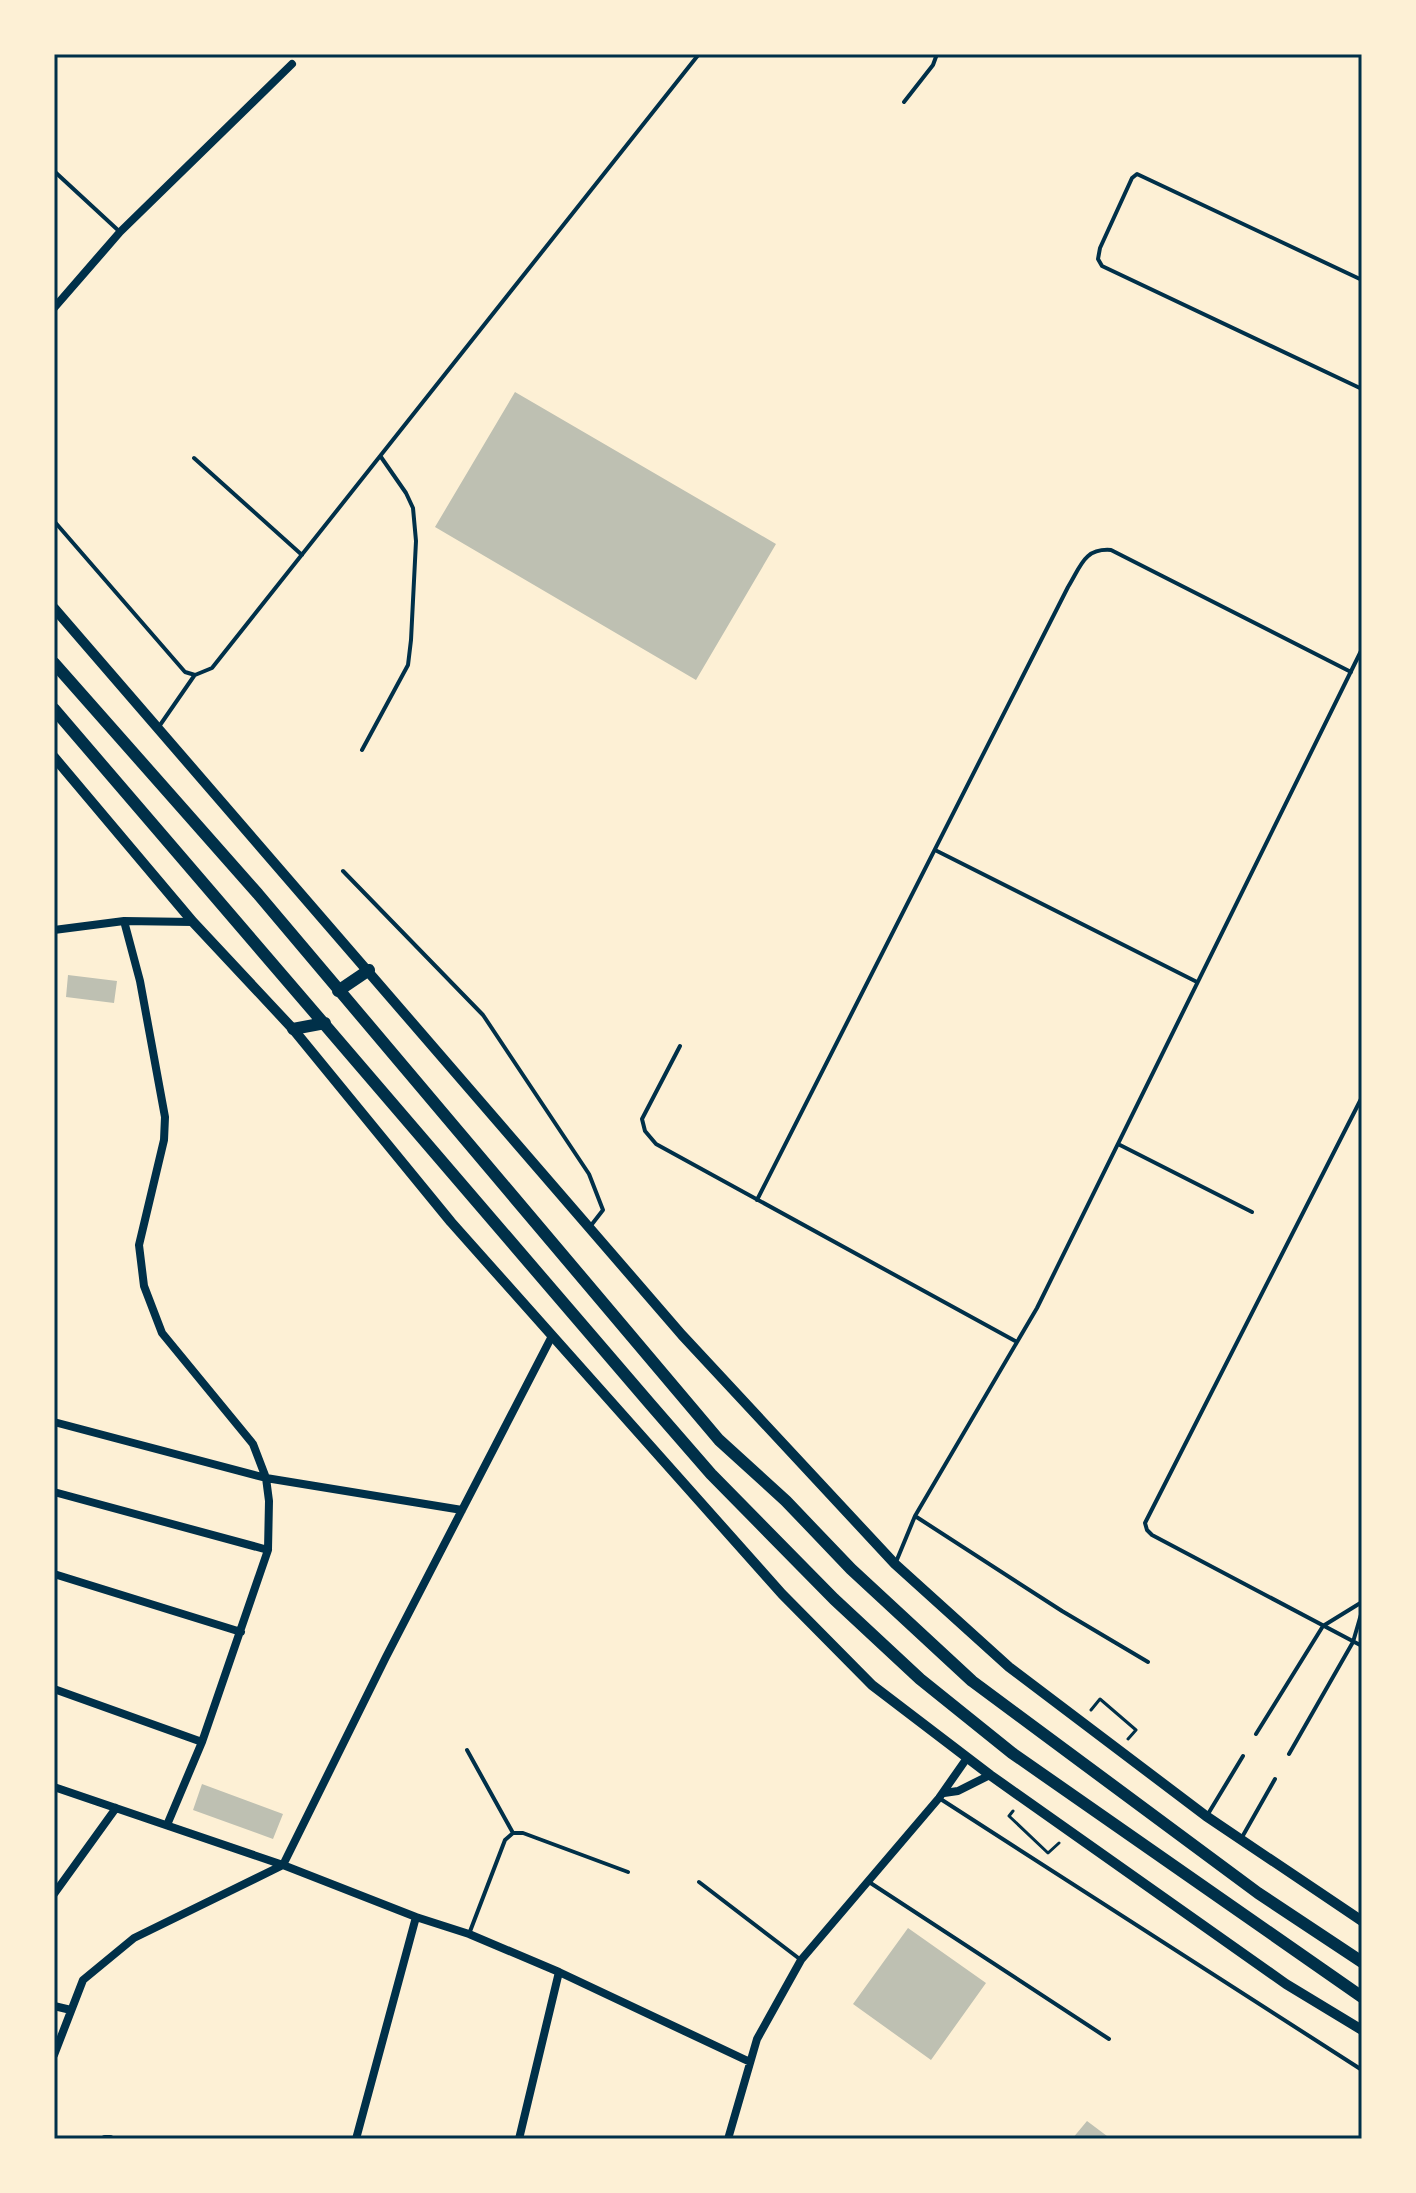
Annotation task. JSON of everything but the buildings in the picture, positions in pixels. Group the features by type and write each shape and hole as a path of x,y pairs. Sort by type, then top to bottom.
{"highway":[{"path":"54,663 258,894 719,1440 972,1681 1258,1893 1362,1962"},
{"path":"54,709 711,1474 888,1649 920,1679 1012,1753 1362,1997"},
{"path":"338,991 369,970"},
{"path":"293,1029 325,1023"}],"street":[{"path":"54,308 120,232 292,64"},
{"path":"54,608 682,1335 895,1564 1009,1667 1206,1816 1362,1921"},
{"path":"54,757 193,922 293,1029 451,1222 782,1594 862,1675 967,1758 1071,1833 1286,1984 1362,2030"},
{"path":"54,930 124,921 193,922"},
{"path":"124,921 140,981 165,1117 164,1140 139,1245 144,1286 162,1333 253,1444 266,1478 269,1501 268,1550 202,1742 167,1825"},
{"path":"54,2055 83,1980 134,1938 283,1865 552,1336"},
{"path":"54,1422 266,1478 462,1510"},
{"path":"54,1492 268,1550"},
{"path":"54,1574 241,1632"},
{"path":"54,1689 202,1742"},
{"path":"728,2139 757,2039 801,1960 941,1795 967,1758"},
{"path":"941,1795 958,1791 990,1775"},
{"path":"54,1787 283,1865 416,1917 469,1934 559,1972 750,2062"},
{"path":"54,1894 116,1808"},
{"path":"356,2139 416,1917"},
{"path":"519,2139 559,1972"},
{"path":"54,2006 71,2010"}],"lane":[{"path":"157,730 195,675 212,668 699,54"},
{"path":"904,102 933,65 937,54"},
{"path":"54,171 120,232"},
{"path":"1362,280 1137,174 1132,178 1100,248 1098,259 1102,266 1362,389"},
{"path":"362,750 408,665 411,640 416,541 413,508 381,457"},
{"path":"194,458 302,555"},
{"path":"54,521 185,672 195,675"},
{"path":"757,1200 1068,587 1089,553 1098,549 1111,550 1351,672"},
{"path":"895,1564 915,1516 1037,1308 1362,649"},
{"path":"935,850 1197,982"},
{"path":"343,871 483,1015 589,1174 603,1210 589,1228"},
{"path":"680,1046 642,1119 645,1131 656,1144 1017,1342"},
{"path":"1362,1097 1145,1523 1152,1535 1362,1646"},
{"path":"1118,1144 1252,1212"},
{"path":"915,1516 1062,1611 1148,1662"},
{"path":"1256,1734 1323,1626 1362,1602"},
{"path":"1289,1754 1353,1642 1362,1611"},
{"path":"467,1750 513,1833"},
{"path":"1206,1816 1243,1756"},
{"path":"1240,1839 1275,1779"},
{"path":"941,1795 1362,2070"},
{"path":"469,1934 505,1840 513,1833 523,1833 628,1872"},
{"path":"699,1882 801,1960"},
{"path":"869,1882 1109,2039"}],"path":[{"path":"1100,1699 1136,1730"},
{"path":"1009,1816 1048,1853 1071,1833"}]}
